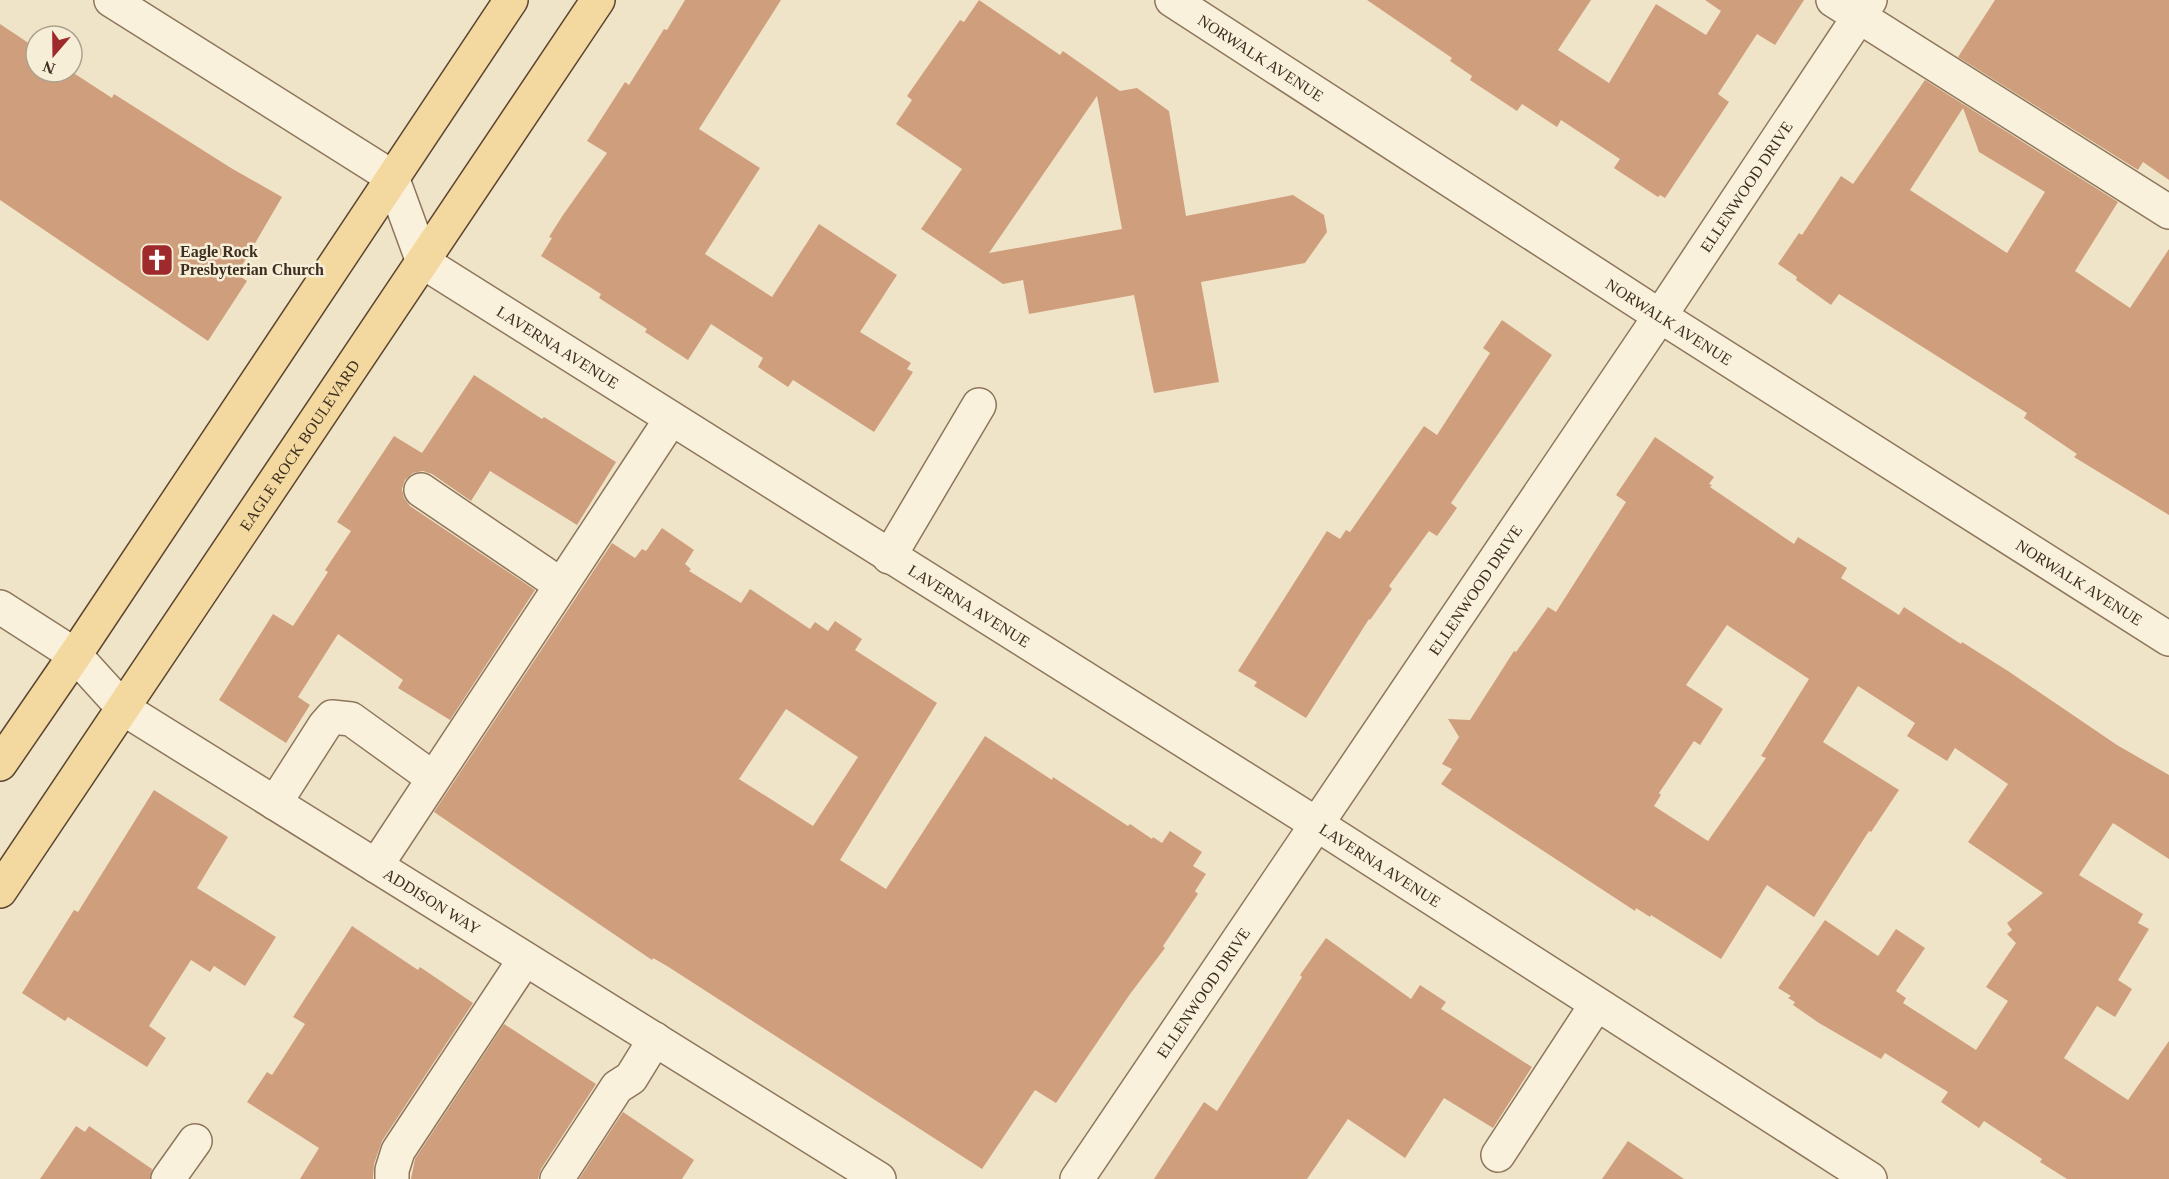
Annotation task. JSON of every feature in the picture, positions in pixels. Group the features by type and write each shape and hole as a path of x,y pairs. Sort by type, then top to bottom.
{"main road":[{"path":"0,764 511,0"},
{"name":"EAGLE ROCK BOULEVARD","path":"0,891 598,0"}],"street":[{"path":"111,0 392,177 423,262"},
{"name":"NORWALK AVENUE","path":"1172,0 1660,316 2169,639"},
{"path":"1854,6 2169,212"},
{"name":"ELLENWOOD DRIVE","path":"1077,1179 1660,316 1854,6"},
{"name":"LAVERNA AVENUE","path":"423,262 1318,825 1870,1179"},
{"path":"889,556 979,405"},
{"path":"376,866 670,419"},
{"path":"421,490 561,585"},
{"name":"ADDISON WAY","path":"0,608 75,655 124,709 879,1179"},
{"path":"276,803 325,724 332,717 351,719 433,778"},
{"path":"392,1179 392,1170 398,1151 525,959"},
{"path":"1498,1155 1596,1005"},
{"path":"573,1179 628,1093 631,1078 655,1039"},
{"path":"557,1179 617,1087 631,1078"},
{"path":"168,1179 195,1141"}],"building":[{"path":"685,0 781,0 699,129 760,168 705,254 772,297 819,224 897,275 860,332 911,363 907,369 913,372 874,432 793,380 788,387 758,367 763,358 711,324 688,360 645,332 647,329 599,298 601,294 541,256 552,238 549,237 563,215 607,153 587,141 625,82 629,85"},
{"path":"979,0 1060,55 1063,51 1120,91 1137,88 1169,111 1186,216 1293,195 1324,215 1327,232 1305,263 1201,282 1219,382 1154,393 1134,295 1029,314 1023,280 1003,284 921,229 962,169 896,124 912,100 907,96 960,20 964,22","holes":["1097,96 1122,229 989,253"]},
{"path":"1367,0 1591,0 1558,50 1609,83 1656,4 1706,35 1721,11 1705,0 1804,0 1775,45 1757,34 1718,94 1729,102 1665,198 1660,195 1658,197 1614,168 1620,159 1561,120 1557,127 1522,104 1517,111 1470,80 1472,76 1450,61 1452,58"},
{"path":"1995,0 2169,0 2169,180 2143,162 2138,170 1958,57"},
{"path":"0,24 24,40 24,84 84,84 84,80 112,98 114,94 231,168 282,197 237,274 247,281 208,341 0,200"},
{"path":"1925,80 2118,202 2075,271 2130,308 2169,249 2169,515 2074,457 2077,454 2024,418 2027,413 1839,294 1831,305 1778,264 1799,233 1802,235 1841,176 1853,184","holes":["1963,108 1979,152 2045,192 2007,253 1910,190"]},
{"path":"1502,320 1552,355 1451,503 1457,508 1437,536 1429,531 1389,586 1392,589 1369,619 1306,718 1254,686 1257,682 1238,671 1327,531 1340,539 1346,530 1350,532 1424,426 1437,435 1490,353 1483,348"},
{"path":"474,375 542,419 544,417 616,462 577,525 490,471 471,501 432,474 423,471 413,473 405,480 402,489 404,498 410,506 535,590 450,720 398,688 403,680 338,634 298,697 310,705 286,743 219,700 273,614 293,626 328,572 325,570 351,531 337,522 394,436 422,453"},
{"path":"1655,437 1714,477 1709,484 1712,485 1710,487 1794,544 1798,537 1847,568 1841,578 1899,615 1904,607 2008,671 2117,745 2169,775 2169,859 2113,823 2079,875 2143,914 2138,923 2149,929 2118,980 2132,989 2115,1017 2097,1006 2064,1058 2128,1100 2169,1041 2169,1179 2067,1179 2040,1162 2042,1159 1984,1121 1979,1128 1941,1102 1948,1092 1885,1053 1881,1059 1819,1023 1793,1005 1795,1002 1788,998 1791,996 1778,988 1825,920 1878,956 1896,929 1925,948 1896,991 1906,998 1903,1003 1976,1050 2008,1001 1986,987 2016,943 2007,934 2012,930 2007,923 2043,893 1968,842 2008,784 1955,748 1947,761 1907,736 1915,723 1858,686 1823,742 1899,790 1871,832 1869,831 1814,917 1767,885 1721,959 1651,915 1650,917 1636,908 1635,911 1441,784 1452,769 1442,764 1459,737 1448,719 1470,720 1514,651 1516,652 1548,607 1556,612 1626,502 1616,495","holes":["1727,625 1809,679 1761,756 1766,758 1708,841 1654,806 1661,795 1659,793 1694,741 1700,745 1723,709 1686,685"]},
{"path":"662,528 694,550 685,564 691,569 689,571 741,603 750,589 810,629 815,622 828,631 835,621 862,639 855,650 937,703 840,860 886,889 985,736 1052,780 1053,777 1152,839 1153,837 1162,843 1170,831 1202,852 1193,866 1206,874 1195,891 1198,894 1163,946 1165,948 1130,994 1056,1103 1035,1090 982,1169 667,966 653,958 652,960 434,812 612,543 635,558 642,549 646,551","holes":["786,709 858,757 813,826 739,779"]},
{"path":"154,790 228,837 197,888 276,937 245,986 214,966 210,972 191,960 149,1026 166,1038 147,1067 68,1017 65,1021 22,993 74,910 78,912"},
{"path":"352,926 418,970 420,967 473,1003 382,1141 374,1164 373,1179 300,1179 319,1148 247,1102 267,1072 272,1075 305,1024 293,1017"},
{"path":"1326,938 1411,999 1420,985 1446,1002 1441,1009 1532,1067 1493,1128 1444,1098 1405,1158 1348,1119 1307,1179 1154,1179 1204,1102 1217,1111 1302,977 1300,975"},
{"path":"504,1024 596,1084 541,1169 538,1179 411,1179 415,1159"},
{"path":"623,1112 694,1160 682,1179 579,1179"},
{"path":"76,1126 85,1132 89,1126 152,1169 150,1179 40,1179"},
{"path":"1628,1141 1684,1179 1602,1179"}],"place":[{"name":"Eagle Rock Presbyterian Church","path":"157,260"}]}
